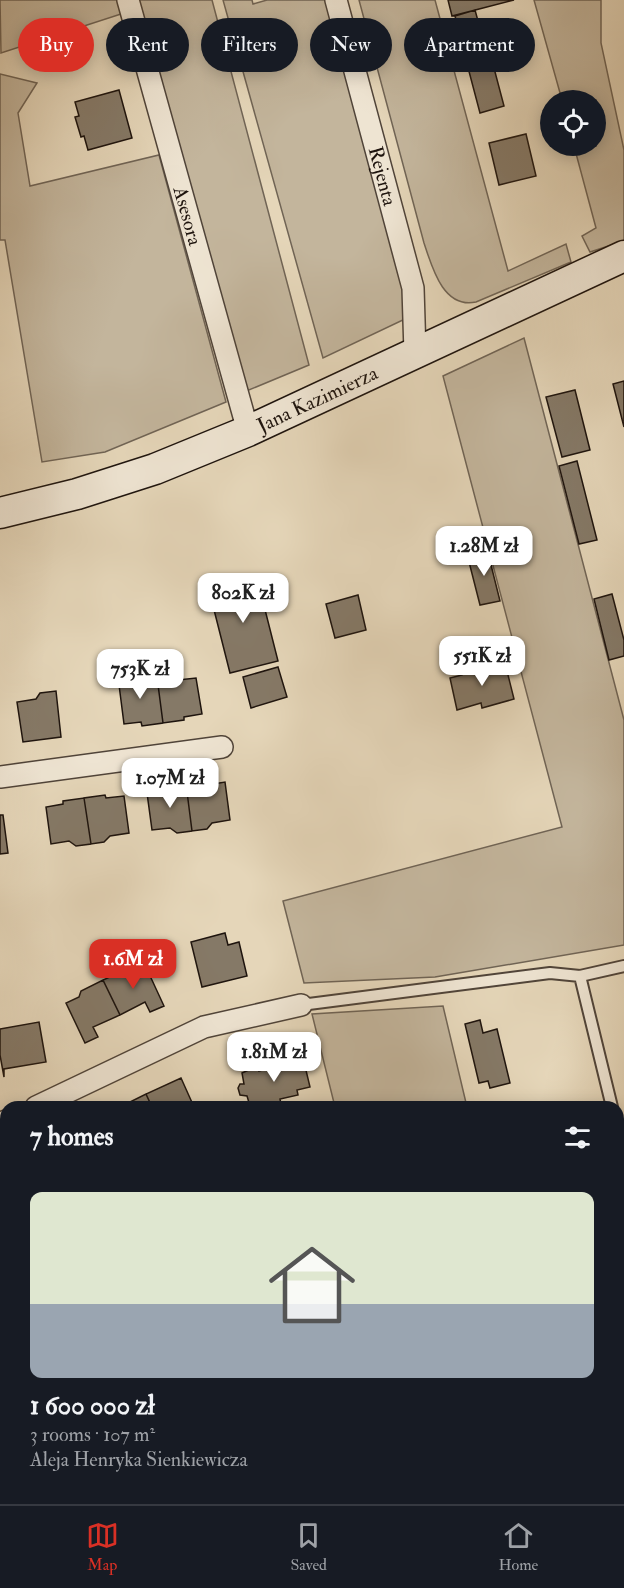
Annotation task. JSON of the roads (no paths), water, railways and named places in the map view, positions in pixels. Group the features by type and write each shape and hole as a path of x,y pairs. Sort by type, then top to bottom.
{"main road":[{"name":"Jana Kazimierza","path":"0,513 77,494 155,469 248,431 624,256"}],"street":[{"name":"Asesora","path":"128,0 248,431"},
{"name":"Rejenta","path":"336,0 413,288 415,353"},
{"path":"0,777 222,747"},
{"path":"48,1101 204,1026 301,1005"}],"lane":[{"path":"301,1005 550,973 580,976 624,966"},
{"path":"580,976 611,1101"}]}
